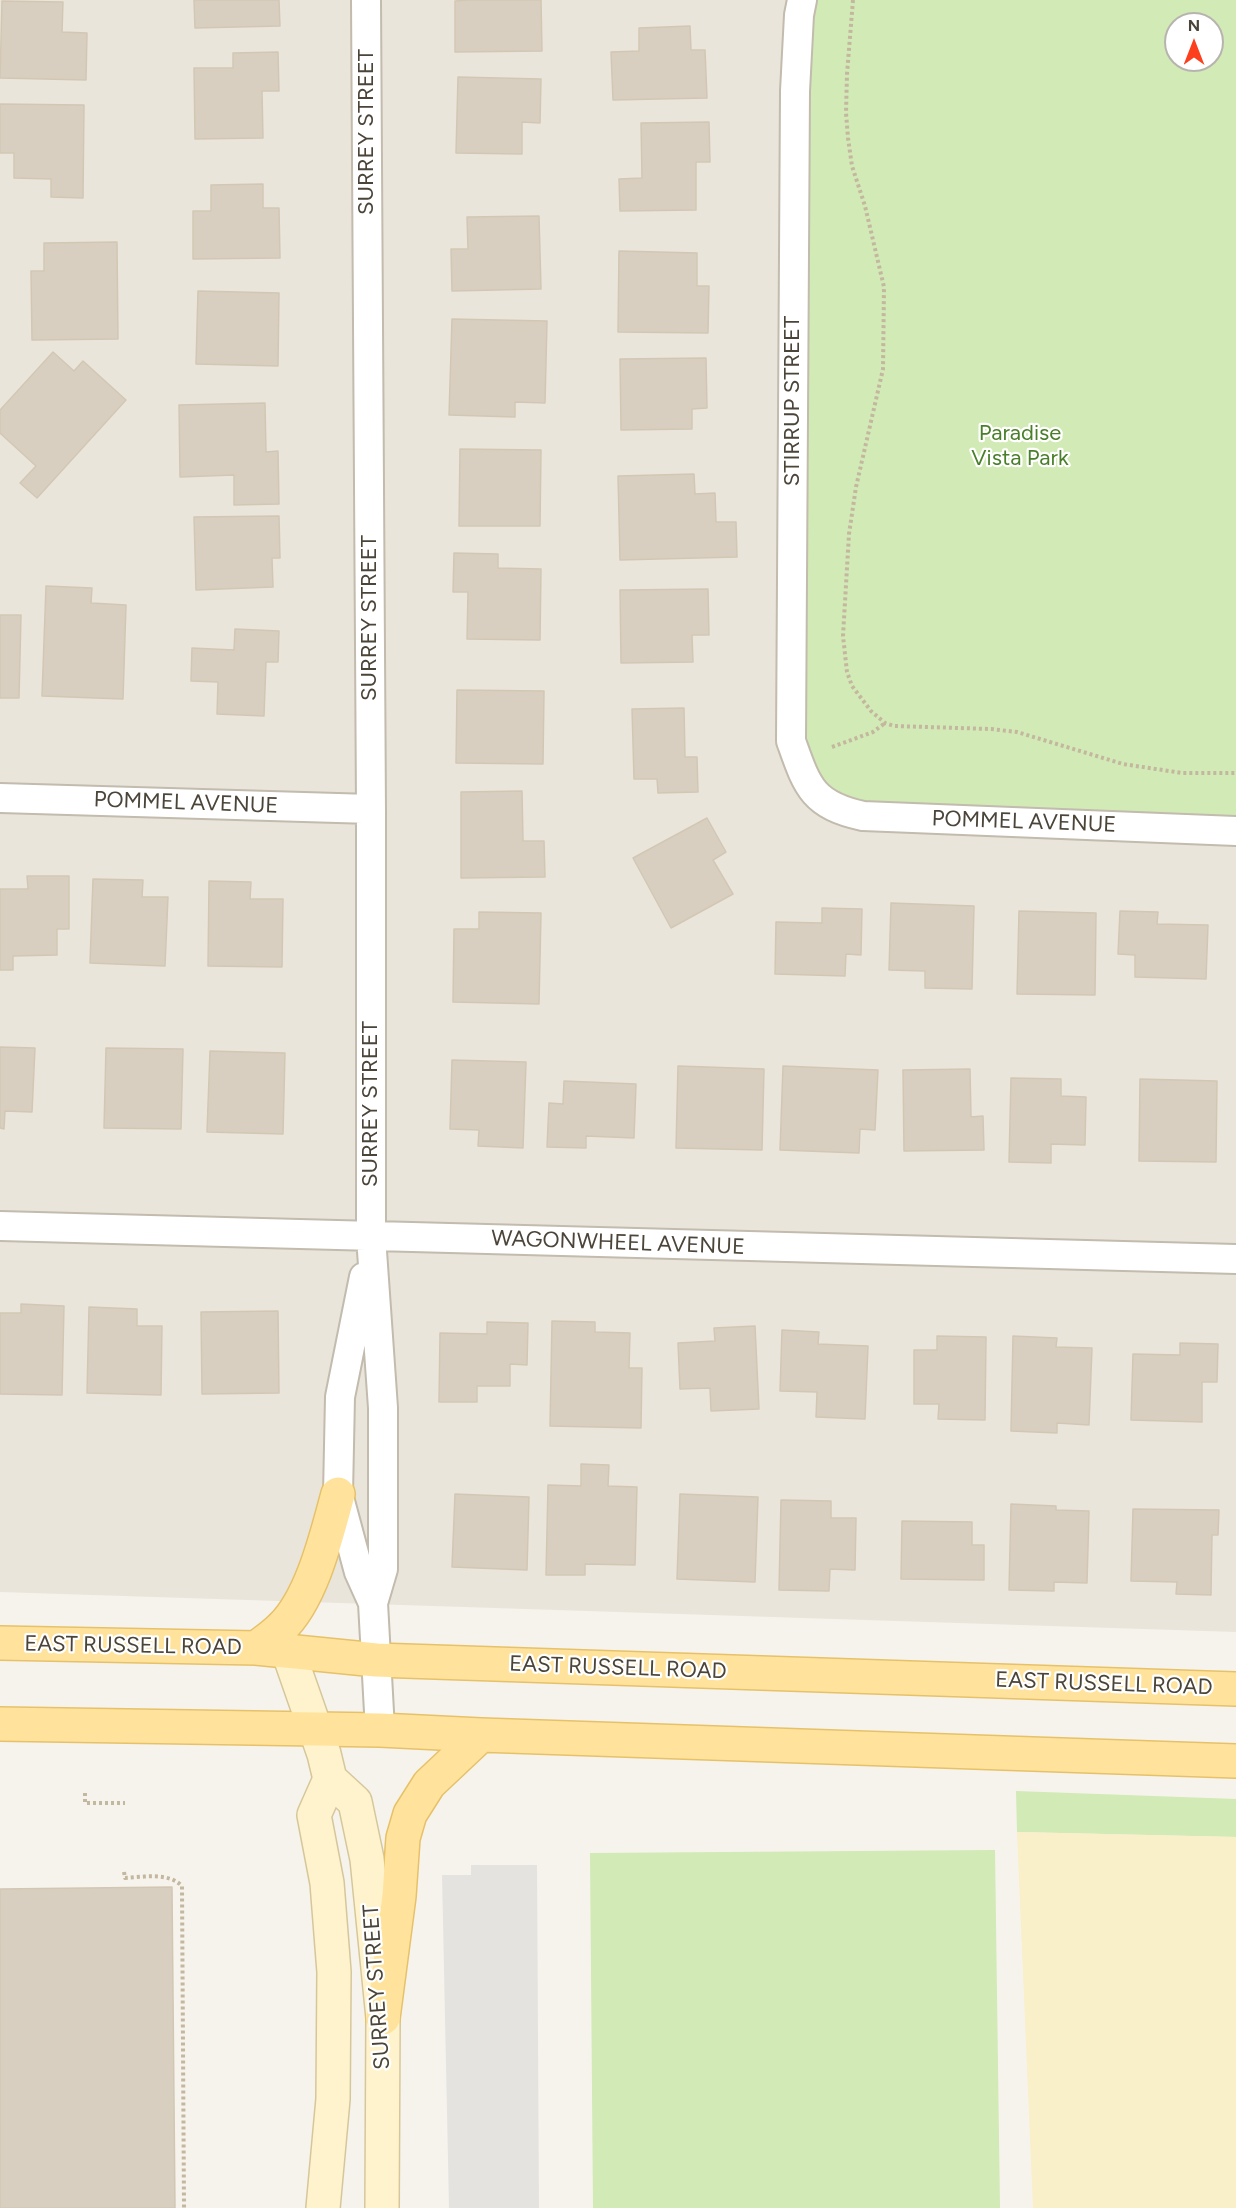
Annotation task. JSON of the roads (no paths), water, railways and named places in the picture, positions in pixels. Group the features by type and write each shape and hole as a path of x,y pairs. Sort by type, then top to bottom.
{"main road":[{"path":"256,1648 283,1627 310,1584 338,1494"},
{"name":"EAST RUSSELL ROAD","path":"0,1643 256,1648 376,1660 1236,1689"},
{"path":"0,1724 315,1728 1236,1761"},
{"path":"383,2018 399,1896 403,1838 410,1814 429,1784 481,1735"}],"street":[{"name":"SURREY STREET","path":"366,0 372,809 372,1237 383,1408 383,1569 373,1603 380,1730"},
{"name":"STIRRUP STREET","path":"802,0 799,15 795,91 791,741 806,780 816,796"},
{"name":"POMMEL AVENUE","path":"816,796 843,812 863,816 1236,831"},
{"name":"POMMEL AVENUE","path":"0,798 372,809"},
{"name":"WAGONWHEEL AVENUE","path":"0,1226 1236,1259"},
{"name":"SURREY STREET","path":"372,1237 340,1397 338,1494 359,1572 373,1603"},
{"path":"288,1652 330,1779"},
{"name":"SURREY STREET","path":"323,2208 333,2099 333,1961 327,1883 315,1815 330,1779 355,1802 367,1859 383,2018 382,2208"},
{"path":"333,2099 346,2140 346,2208"}],"park label":[{"name":"Paradise Vista Park","path":"1020,446"}]}
